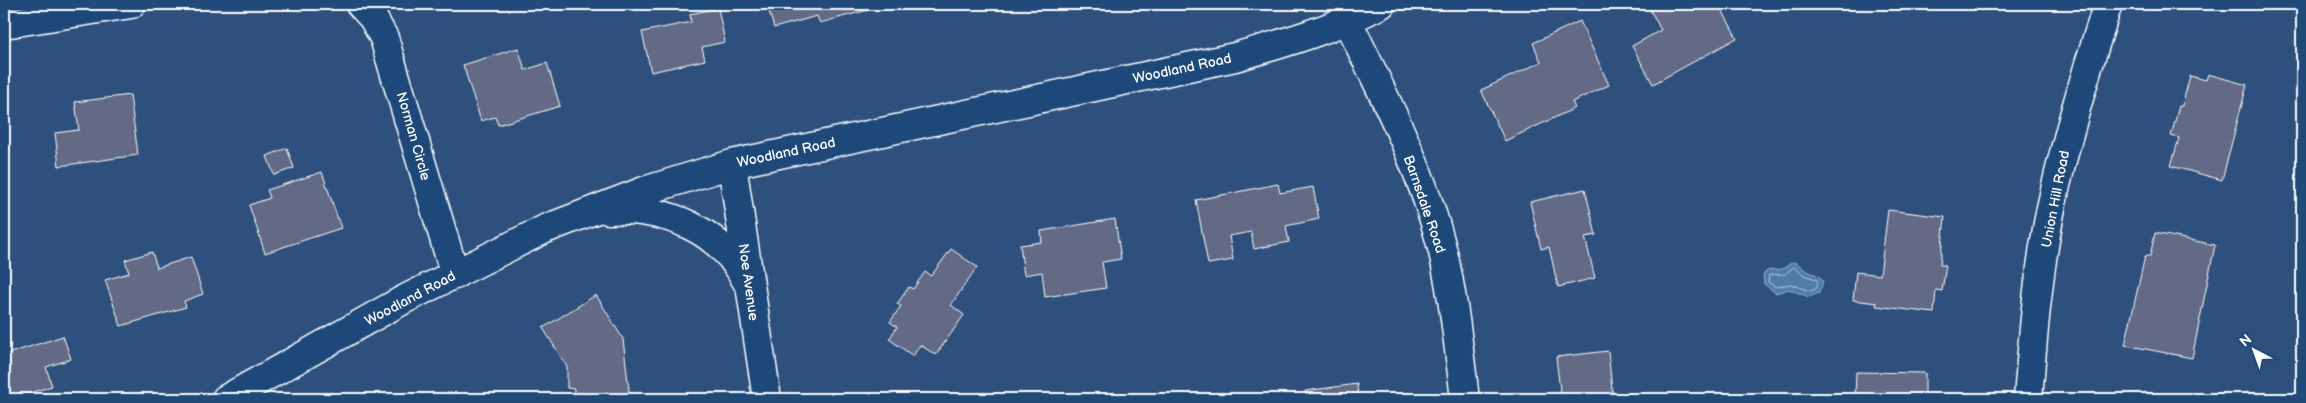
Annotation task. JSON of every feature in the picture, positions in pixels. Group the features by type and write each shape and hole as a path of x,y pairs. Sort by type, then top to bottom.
{"street":[{"path":"4,24 131,4"},
{"name":"Norman Circle","path":"360,4 373,18 384,38 454,275"},
{"name":"Woodland Road","path":"234,397 403,300 546,229 644,191 732,164 1235,57 1300,38 1347,20 1381,4"},
{"name":"Union Hill Road","path":"2028,399 2034,320 2051,209 2077,100 2108,4"},
{"name":"Barnsdale Road","path":"1347,20 1388,104 1423,187 1442,252 1456,317 1465,399"},
{"name":"Noe Avenue","path":"732,164 767,399"},
{"path":"594,210 630,209 658,213 696,228 712,237 739,266 751,290"}],"water":[{"path":"1792,262 1820,277 1823,282 1819,293 1809,297 1789,289 1776,293 1764,284 1763,275 1765,273 1769,270 1782,269"}],"building":[{"path":"767,4 867,4 868,10 820,23 817,16 774,28"},
{"path":"1647,4 1719,4 1737,38 1653,84 1632,46 1661,30"},
{"path":"718,8 725,42 702,47 705,60 651,72 642,32 691,22 690,14"},
{"path":"1580,21 1609,85 1572,102 1575,108 1505,141 1481,90 1541,62 1533,43"},
{"path":"518,48 525,70 547,63 560,106 498,125 495,117 481,121 463,65"},
{"path":"2208,74 2247,85 2222,180 2171,166 2179,138 2171,136 2190,76 2206,80"},
{"path":"130,95 138,155 59,166 55,133 79,130 75,102"},
{"path":"287,148 294,168 274,175 267,156"},
{"path":"322,172 341,228 265,253 249,205 270,198 267,190"},
{"path":"1278,184 1280,193 1313,187 1319,219 1286,226 1289,242 1254,249 1251,232 1229,236 1233,260 1208,264 1196,200"},
{"path":"1585,189 1596,235 1585,237 1595,278 1558,287 1549,247 1541,249 1530,202"},
{"path":"1888,210 1945,217 1940,265 1946,265 1942,291 1936,290 1934,313 1876,306 1877,303 1853,300 1856,272 1880,275"},
{"path":"1115,219 1121,259 1102,262 1106,288 1045,297 1042,272 1024,275 1020,245 1042,242 1041,231"},
{"path":"2155,233 2215,245 2192,358 2125,345 2145,256 2150,256"},
{"path":"951,249 977,267 951,305 964,315 936,355 920,345 913,356 889,339 897,327 890,322 901,306 897,304 909,287 913,289 925,272 931,276"},
{"path":"152,252 157,268 191,257 203,294 184,301 186,307 121,326 105,280 129,273 125,260"},
{"path":"596,295 623,339 630,399 575,399 574,389 567,388 567,367 543,328"},
{"path":"63,336 71,359 46,367 52,386 11,399 4,399 4,355"},
{"path":"1608,351 1613,399 1561,399 1556,357"},
{"path":"1856,372 1925,373 1925,399 1855,399"},
{"path":"1357,384 1358,399 1306,399 1305,391"}]}
